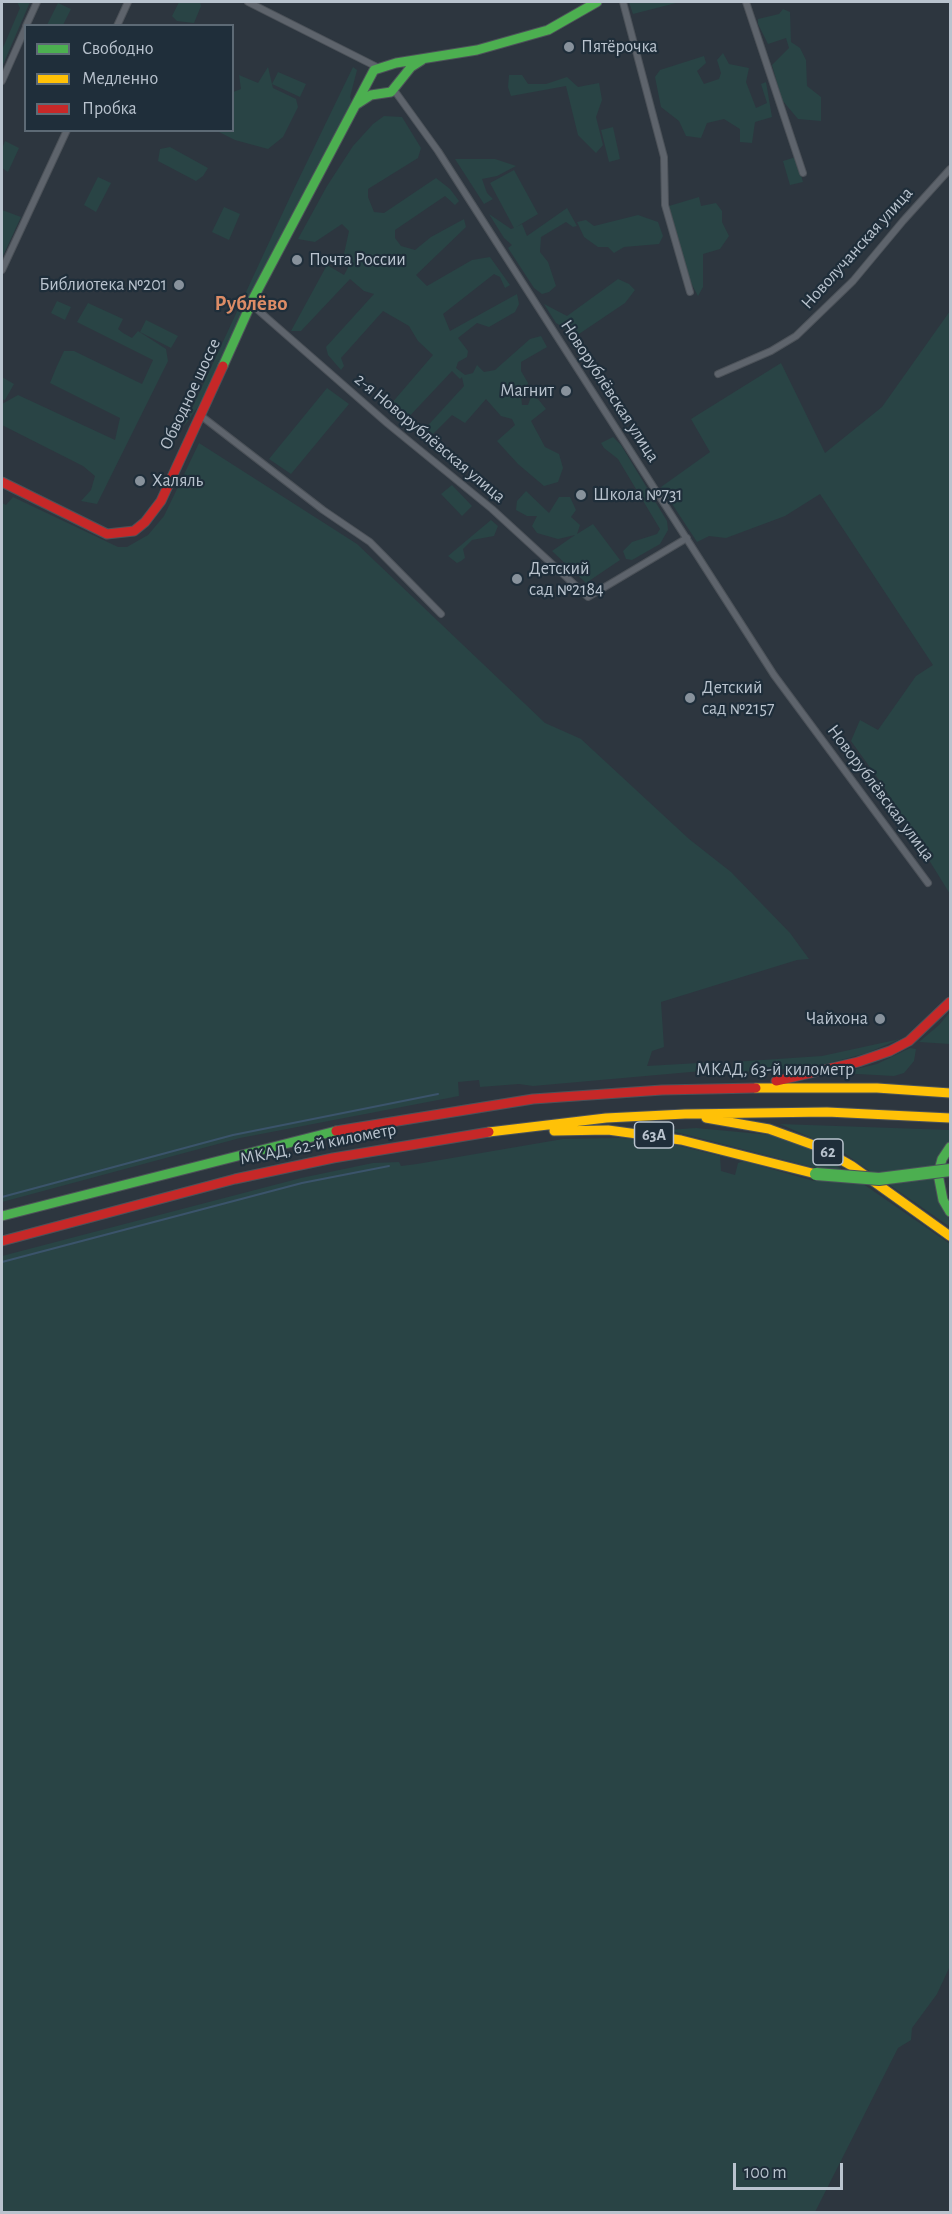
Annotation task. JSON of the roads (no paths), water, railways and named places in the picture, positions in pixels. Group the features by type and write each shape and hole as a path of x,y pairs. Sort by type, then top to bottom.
{"main road":[{"path":"378,70 427,58 477,50 548,30 597,2"},
{"path":"355,105 371,95 391,90 411,67 427,58"},
{"path":"378,70 393,68 397,75 391,90"},
{"path":"378,70 373,88 391,90"},
{"name":"Обводное шоссе","path":"2,482 107,534 125,534 145,522 161,501 251,304 355,105 378,70"},
{"path":"746,1088 809,1075 890,1051 909,1041 951,1002"},
{"name":"МКАД, 63-й километр","path":"600,1094 746,1088 877,1088 951,1093"},
{"name":"МКАД, 62-й километр","path":"2,1216 326,1133 475,1107 600,1094"},
{"path":"685,1114 827,1112 951,1118"},
{"name":"МКАД, 62-й километр","path":"2,1242 236,1179 333,1158 487,1132 685,1114"},
{"name":"62","path":"685,1114 769,1129 819,1147 852,1166 951,1236"},
{"name":"63A","path":"487,1132 608,1130 642,1133 712,1147 816,1174 879,1179 951,1170"},
{"path":"951,1147 942,1159 938,1174 943,1200 951,1212"}],"street":[{"path":"27,24 37,2"},
{"path":"118,24 128,2"},
{"path":"248,2 378,70"},
{"path":"623,2 664,157 665,205 690,292"},
{"path":"746,2 803,173"},
{"path":"2,81 24,31"},
{"name":"Новорублёвская улица","path":"391,90 438,151 774,675 928,883"},
{"path":"2,270 66,132"},
{"name":"Новолучанская улица","path":"718,374 771,351 796,336 853,280 903,220 951,169"},
{"name":"2-я Новорублёвская улица","path":"251,304 388,424 492,509 588,597 687,538"},
{"path":"200,415 307,499 370,542 441,614"}],"waterway":[{"path":"2,1197 233,1135 438,1094"},
{"path":"2,1262 302,1183 389,1166"}],"place":[{"name":"Пятёрочка","path":"569,47"},
{"name":"Почта России","path":"297,260"},
{"name":"Библиотека №201","path":"179,285"},
{"name":"Магнит","path":"566,391"},
{"name":"Халяль","path":"140,481"},
{"name":"Школа №731","path":"581,495"},
{"name":"Детский сад №2184","path":"517,579"},
{"name":"Детский сад №2157","path":"690,698"},
{"name":"Чайхона","path":"880,1019"}],"district":[{"name":"Рублёво","path":"251,304"}]}
